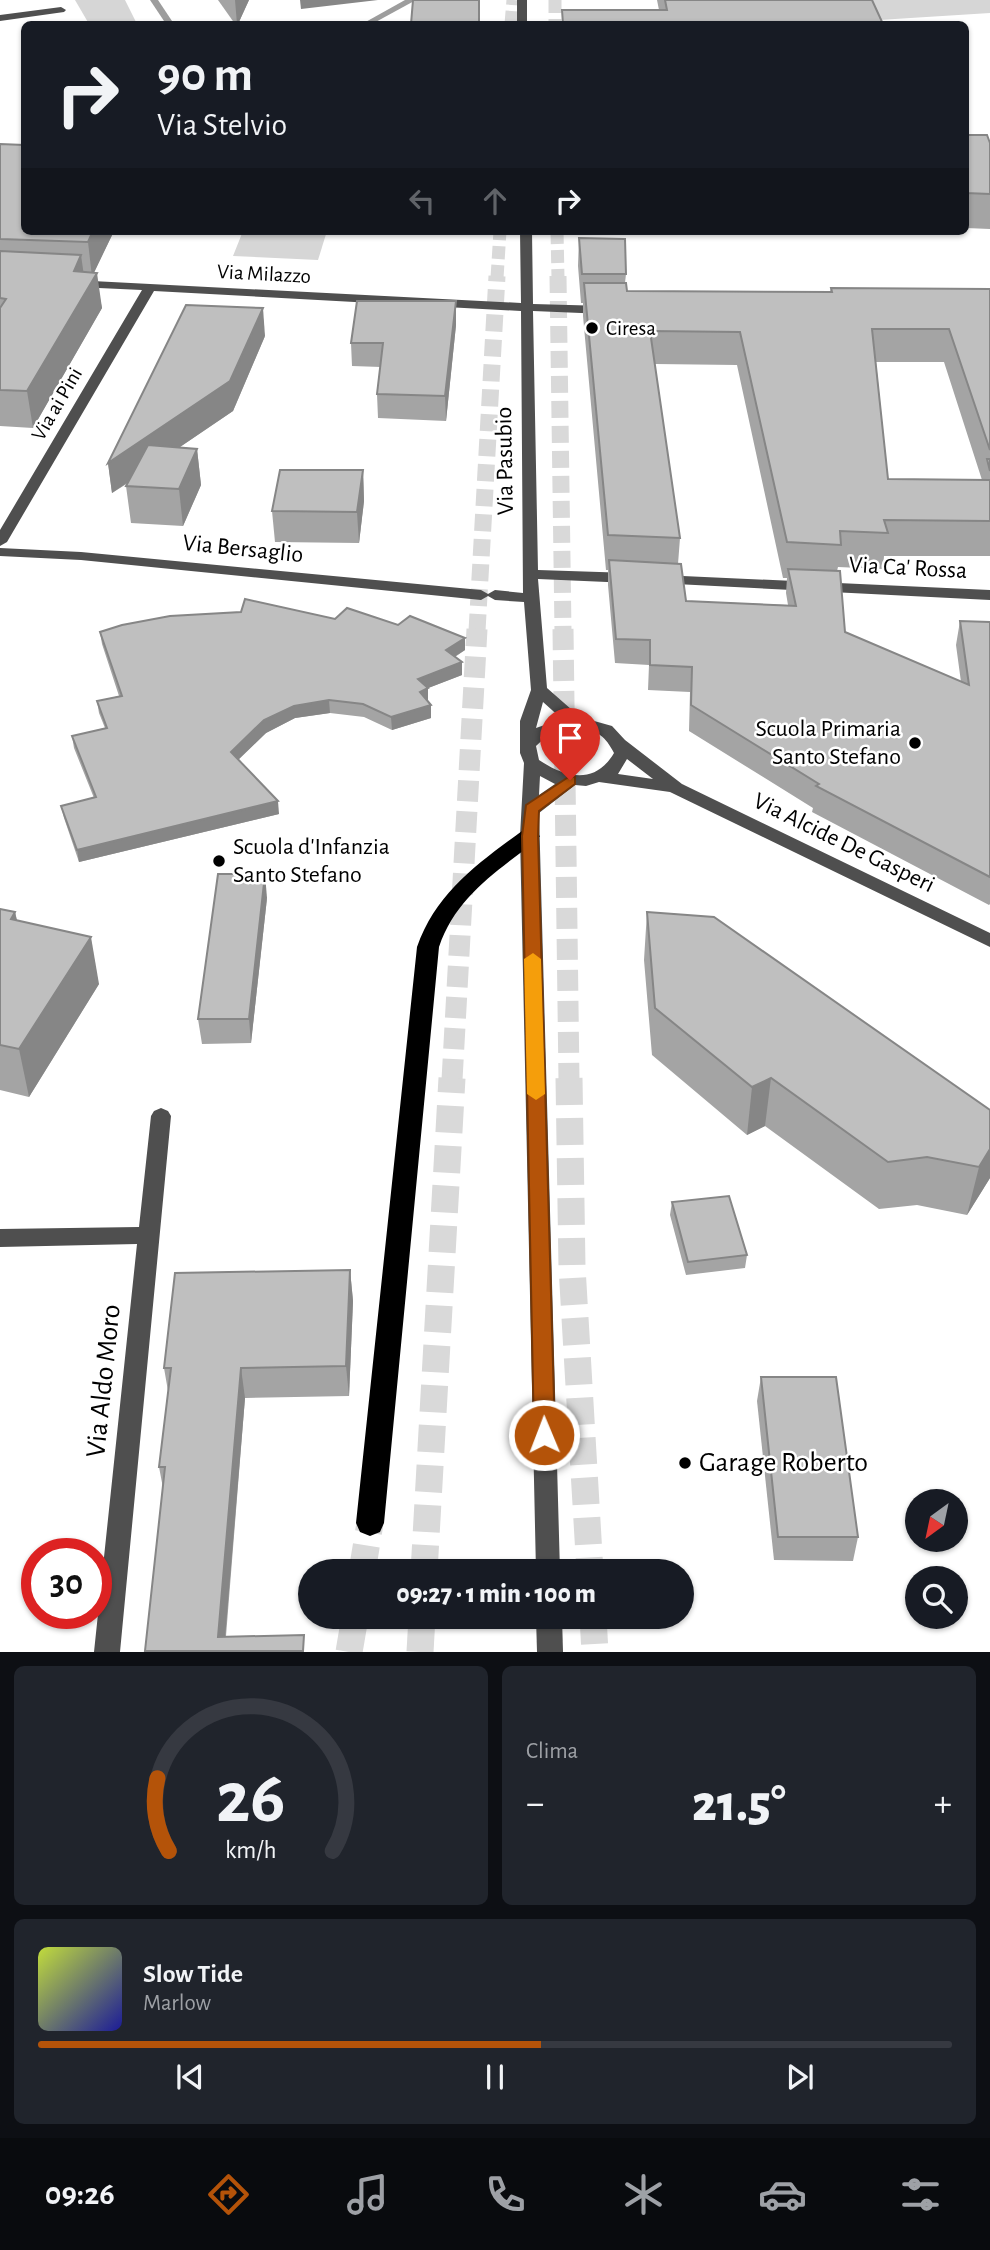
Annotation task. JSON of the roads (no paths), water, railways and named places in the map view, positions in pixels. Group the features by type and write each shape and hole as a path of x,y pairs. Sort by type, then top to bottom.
{"highway":[{"path":"370,1524 428,947 433,930 452,897 530,836"}],"street":[{"path":"522,2 522,21"},
{"path":"0,18 62,9"},
{"name":"Via Pasubio","path":"526,235 531,598 539,690 528,721 529,744"},
{"name":"Via Milazzo","path":"68,283 527,308 621,310"},
{"name":"Via ai Pini","path":"0,542 150,287"},
{"name":"Via Bersaglio","path":"0,552 81,556 531,598"},
{"name":"Via Ca' Rossa","path":"531,574 990,595"},
{"path":"539,690 576,722"},
{"path":"532,763 554,778 570,780 601,776 619,762 620,744 603,729 576,722 546,727 529,744 532,763 530,836 548,1559"},
{"name":"Via Alcide De Gasperi","path":"620,744 676,788 990,941"},
{"name":"Via Alcide De Gasperi","path":"601,776 676,788"},
{"path":"532,809 570,780"},
{"name":"Via Aldo Moro","path":"107,1651 161,1116"},
{"path":"0,1238 149,1235"},
{"path":"549,1629 550,1651"}],"waterway":[{"path":"154,0 168,21"},
{"path":"372,21 412,0"}],"tunnel":[{"path":"511,21 513,0"},
{"path":"555,0 555,21"},
{"path":"497,278 500,235"},
{"path":"557,235 558,278"},
{"path":"477,631 497,276"},
{"path":"558,276 563,631"},
{"path":"452,1080 477,629"},
{"path":"563,629 569,1080"},
{"path":"425,1559 452,1078"},
{"path":"569,1078 572,1267 589,1559"},
{"path":"364,1559 370,1523"},
{"path":"349,1652 353,1629"},
{"path":"420,1652 421,1629"},
{"path":"594,1629 595,1652"}],"place":[{"name":"Ciresa","path":"592,328"},
{"name":"Scuola Primaria Santo Stefano","path":"915,743"},
{"name":"Scuola d'Infanzia Santo Stefano","path":"219,861"},
{"name":"Garage Roberto","path":"685,1463"}]}
